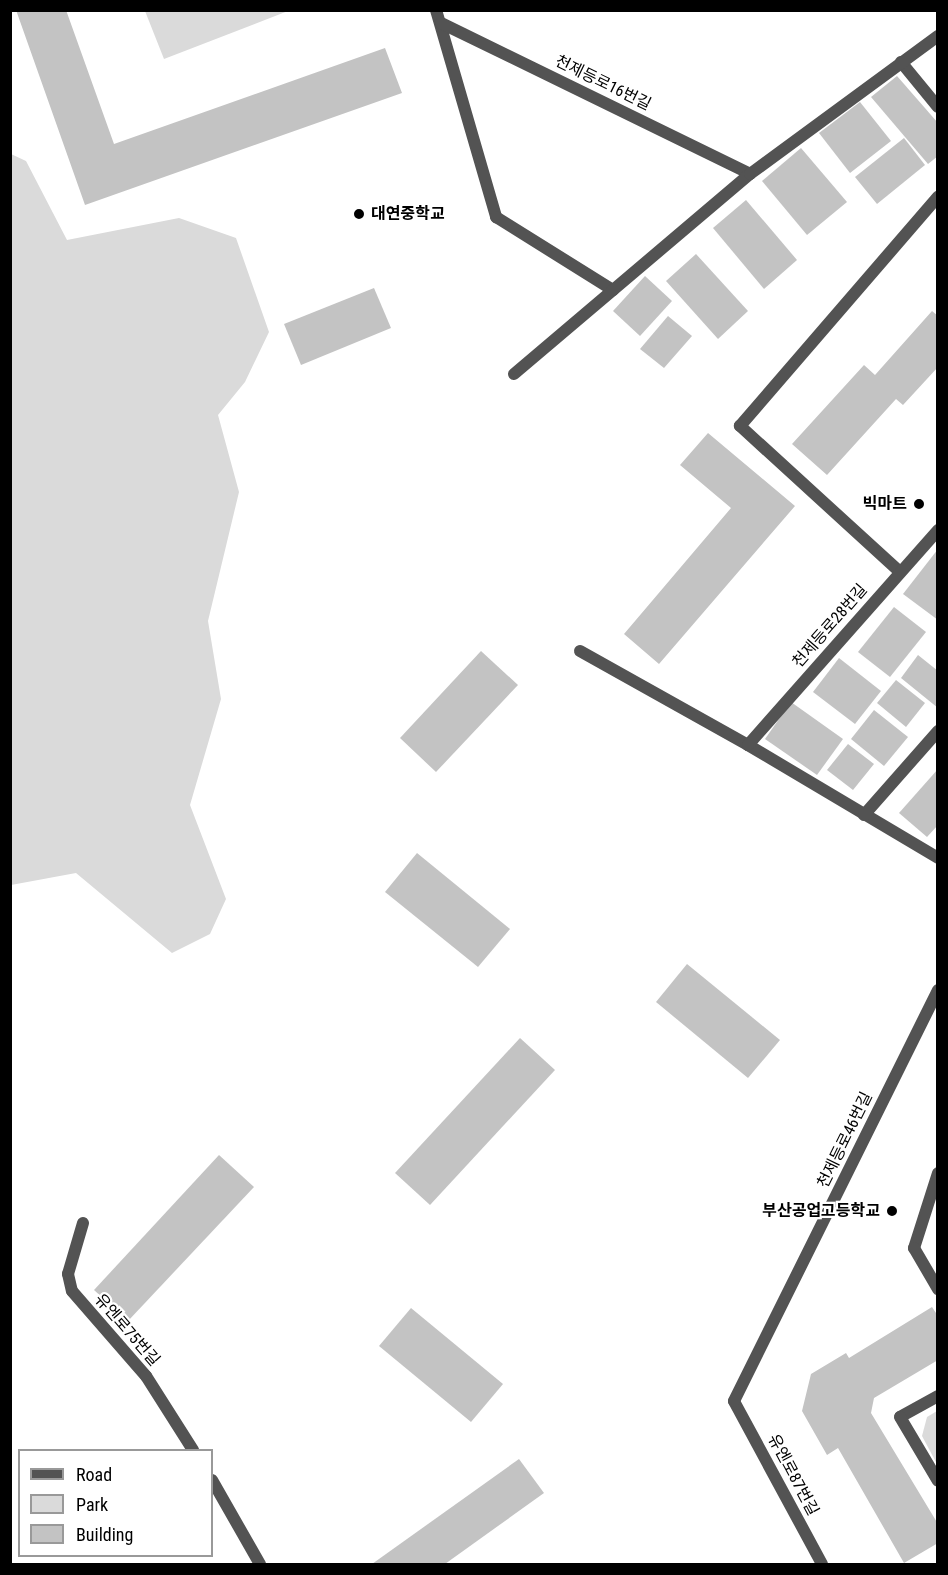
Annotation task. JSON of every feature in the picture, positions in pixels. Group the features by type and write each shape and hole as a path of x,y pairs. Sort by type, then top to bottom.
{"street":[{"name":"천제등로16번길","path":"439,17 750,174"},
{"name":"천제등로16번길","path":"439,17 496,217 613,290"},
{"path":"513,374 750,174 938,36"},
{"path":"901,62 938,107"},
{"path":"900,572 740,426 938,196"},
{"name":"천제등로28번길","path":"748,745 938,530"},
{"path":"580,651 748,745 938,858"},
{"path":"864,814 938,731"},
{"name":"천제등로46번길","path":"734,1401 938,990"},
{"path":"938,1173 914,1248 938,1289"},
{"name":"유엔로75번길","path":"83,1223 68,1274 72,1291 146,1376 192,1449"},
{"path":"938,1396 900,1417 938,1481"},
{"name":"유엔로87번길","path":"734,1401 822,1564"},
{"path":"213,1482 260,1564"}],"green space":[{"path":"145,11 288,11 164,59"},
{"path":"11,154 26,161 67,240 179,218 236,238 269,332 245,382 218,415 239,492 208,621 221,699 190,805 226,899 210,934 172,953 76,873 11,885"},
{"path":"937,1411 937,1464 922,1436 927,1417"}],"building":[{"path":"16,10 66,10 114,144 385,48 402,93 85,205"},
{"path":"897,76 938,123 938,156 928,164 871,97"},
{"path":"860,102 891,141 850,173 819,133"},
{"path":"904,138 925,165 877,204 855,177"},
{"path":"801,148 847,202 807,235 762,181"},
{"path":"746,200 797,260 764,289 713,228"},
{"path":"696,254 748,311 718,339 666,281"},
{"path":"645,276 672,301 640,336 613,311"},
{"path":"374,288 391,328 301,365 284,324"},
{"path":"932,311 938,316 938,367 903,405 896,399 827,475 792,444 864,365 875,375"},
{"path":"668,316 692,336 664,368 640,349"},
{"path":"708,433 795,506 659,664 624,634 731,508 680,465"},
{"path":"938,549 938,620 903,594"},
{"path":"894,607 926,632 890,677 858,652"},
{"path":"481,651 518,685 436,772 400,738"},
{"path":"918,655 938,671 938,708 901,678"},
{"path":"839,658 881,691 855,724 813,692"},
{"path":"896,680 925,703 906,727 877,703"},
{"path":"791,702 843,739 817,775 765,739"},
{"path":"874,710 908,737 884,766 851,739"},
{"path":"848,744 874,764 853,790 827,770"},
{"path":"938,769 938,825 927,837 899,813"},
{"path":"417,853 510,929 478,967 385,892"},
{"path":"687,964 780,1040 748,1078 656,1002"},
{"path":"520,1038 555,1070 430,1205 395,1173"},
{"path":"219,1155 254,1187 128,1321 94,1290"},
{"path":"932,1307 938,1316 938,1360 874,1398 871,1413 938,1524 938,1543 904,1563 838,1448 827,1455 802,1411 811,1374 846,1353 849,1358"},
{"path":"411,1308 503,1384 471,1422 379,1346"},
{"path":"519,1459 544,1493 445,1564 372,1564"}],"place":[{"name":"대연중학교","path":"359,214"},
{"name":"빅마트","path":"919,504"},
{"name":"부산공업고등학교","path":"892,1211"}]}
